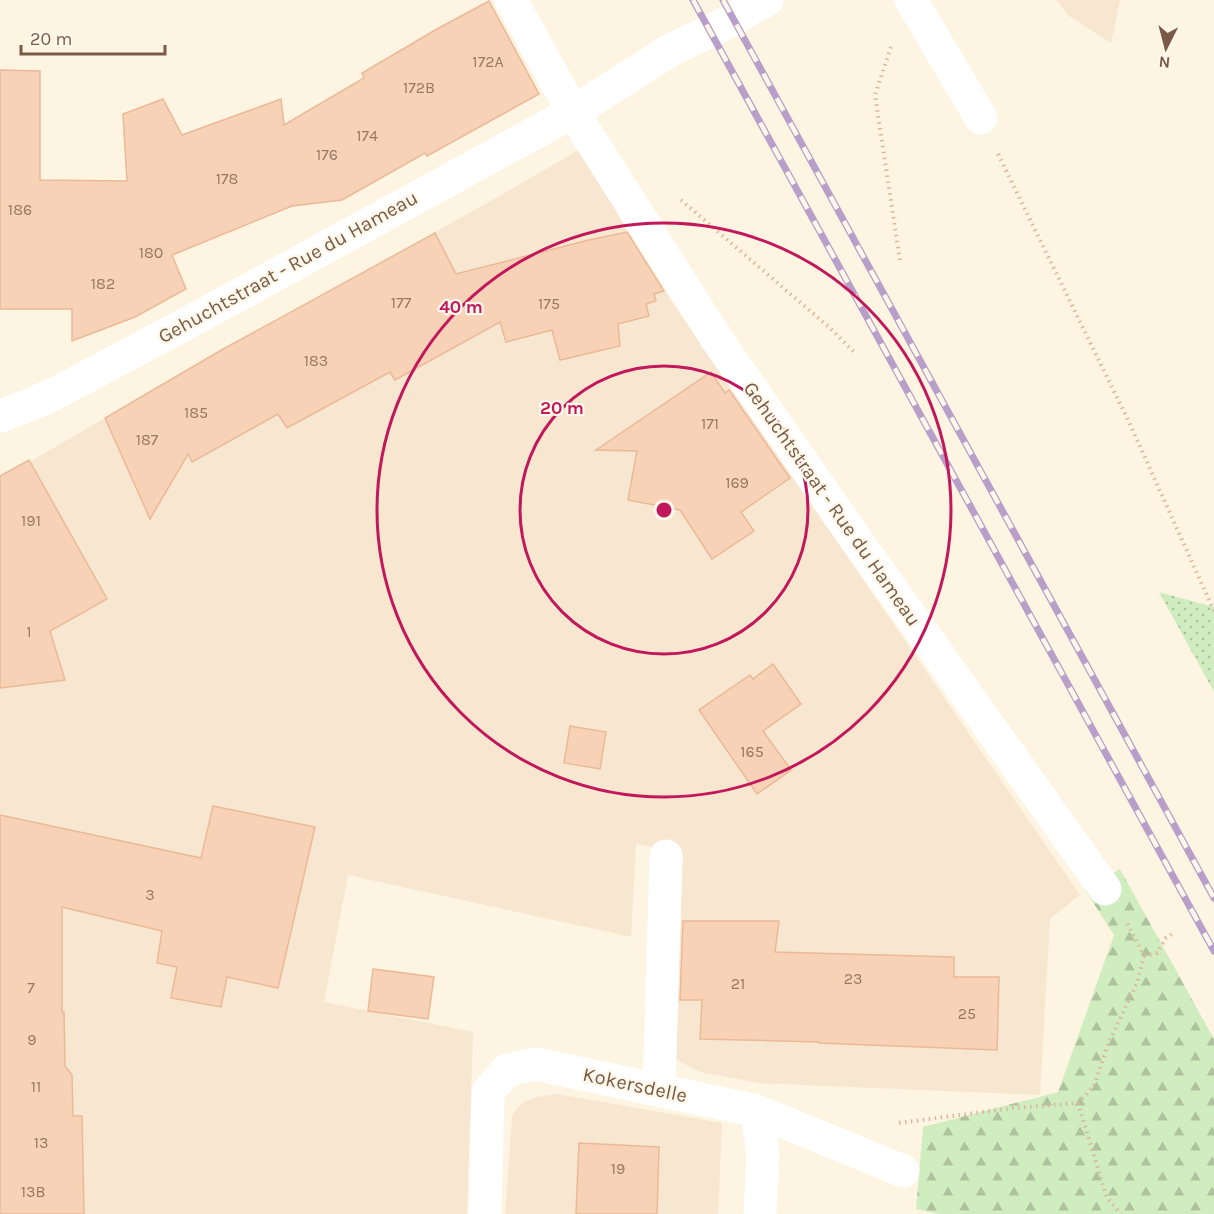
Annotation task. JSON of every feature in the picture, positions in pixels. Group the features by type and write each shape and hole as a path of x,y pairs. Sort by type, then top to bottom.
{"street":[{"name":"Gehuchtstraat - Rue du Hameau","path":"511,0 573,112 716,338 873,564 1105,889"},
{"name":"Gehuchtstraat - Rue du Hameau","path":"0,416 58,392 171,331 573,112 671,50 767,0"},
{"path":"911,0 981,118"},
{"path":"659,1091 666,856"},
{"name":"Kokersdelle","path":"485,1214 488,1092 507,1070 536,1064 757,1111 903,1171"},
{"path":"757,1111 763,1154 760,1214"}],"path":[{"path":"892,44 875,95 900,261"},
{"path":"981,118 1129,422 1214,611"},
{"path":"677,196 830,328 854,352"},
{"path":"898,1123 1013,1108 1078,1103 1094,1086 1108,1044 1137,983 1144,956 1157,953 1166,938 1172,934"},
{"path":"1078,1103 1107,1198 1121,1214"}],"shaded area":[{"path":"1056,0 1120,0 1111,43 1069,16"},
{"path":"584,147 627,232 672,302 1080,895 1050,919 1040,1095 758,1083 700,1072 675,1059 683,853 636,844 631,937 348,875 324,1002 473,1032 467,1214 0,1214 0,479 186,371"},
{"path":"557,1094 722,1123 718,1214 505,1214 512,1117 517,1108 526,1101"}],"green space":[{"path":"1159,592 1214,607 1214,692"},
{"path":"1120,869 1214,1039 1214,1214 939,1214 916,1209 923,1127 1058,1092 1114,935 1085,890"}],"building":[{"path":"489,1 539,94 427,156 425,153 342,200 292,206 172,255 186,289 135,317 72,341 72,309 0,309 0,70 40,71 40,180 127,181 123,114 163,99 182,135 281,99 284,125 364,78 362,73"},
{"path":"627,232 664,291 654,294 656,301 646,304 649,316 618,324 620,346 560,360 552,330 506,342 500,322 395,380 390,372 287,428 278,414 192,462 188,454 150,519 105,418 218,352 435,233 456,274"},
{"path":"711,372 725,393 729,390 790,478 741,512 754,531 712,559 680,510 628,500 637,451 596,450"},
{"path":"29,460 107,599 50,631 65,680 0,688 0,476"},
{"path":"773,664 801,704 763,731 791,770 757,794 699,710 750,675 753,679"},
{"path":"570,726 606,732 600,769 564,763"},
{"path":"213,806 315,827 278,988 227,977 221,1007 171,998 177,967 157,963 162,931 62,907 62,1012 64,1012 65,1066 72,1075 73,1116 82,1116 84,1214 0,1214 0,815 201,858"},
{"path":"683,921 779,921 775,952 954,957 954,977 999,977 997,1050 700,1039 702,1000 680,1000"},
{"path":"373,969 434,977 428,1019 368,1011"},
{"path":"579,1143 659,1147 657,1214 576,1214"}],"railway":[{"path":"693,0 1214,951"},
{"path":"723,0 1214,898"}]}
